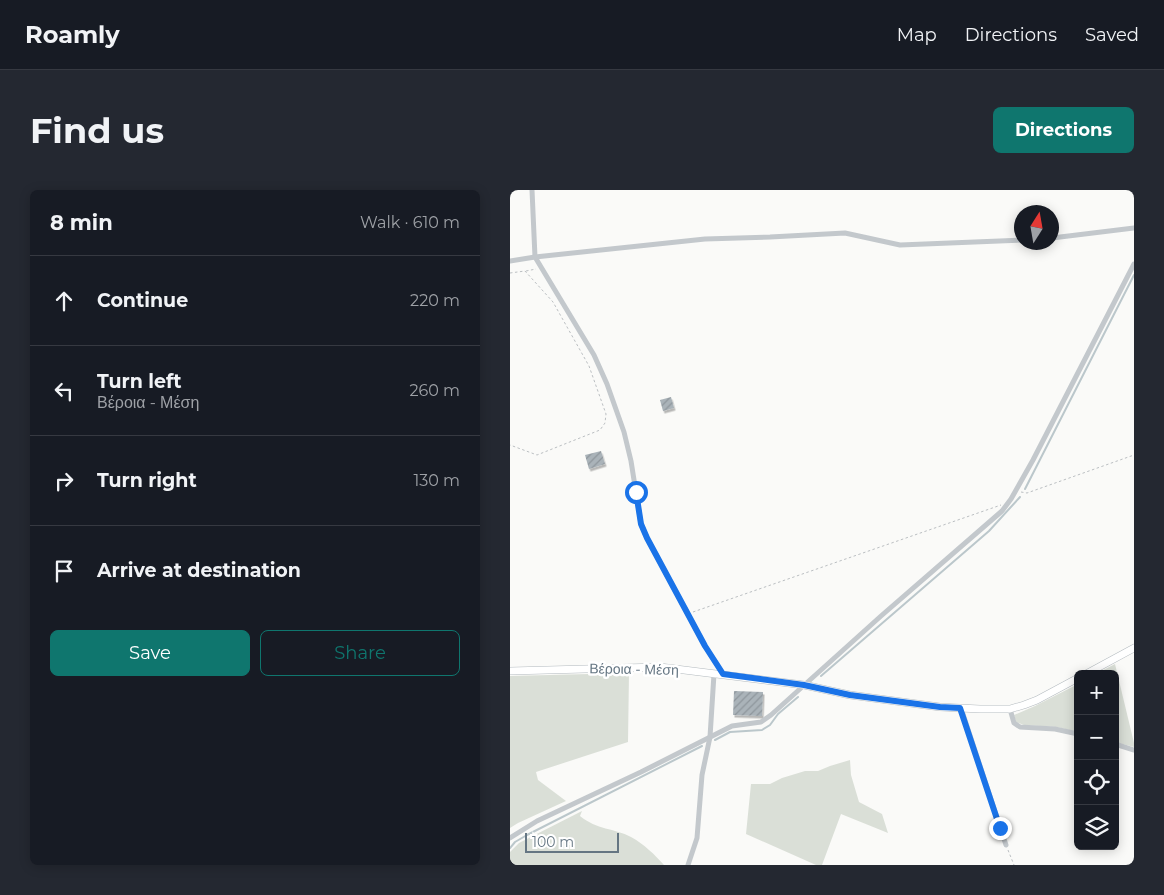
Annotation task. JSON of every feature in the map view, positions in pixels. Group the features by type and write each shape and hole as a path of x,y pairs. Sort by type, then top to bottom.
{"street":[{"path":"532,190 535,257 575,320 594,355 624,432 631,461 641,524 688,614 723,674"},
{"path":"1059,237 1134,228"},
{"path":"510,261 705,239 845,233 900,245 1014,240"},
{"path":"510,838 537,821 732,726 761,722 1002,511 1015,492 1134,264"},
{"path":"1093,670 1134,648"},
{"name":"Βέροια - Μέση","path":"510,671 645,667 723,674 804,685 850,695 940,707 1010,709 1037,700 1074,680"},
{"path":"688,865 697,838 702,775 710,737 714,674"},
{"path":"960,708 1006,845"},
{"path":"1010,709 1014,723 1020,726 1055,729 1074,733"},
{"path":"1119,745 1134,750"}],"path":[{"path":"510,273 541,268"},
{"path":"510,445 537,455 600,430 606,423 606,414 589,366 553,302 525,271"},
{"path":"1015,492 1026,493 1134,455"},
{"path":"688,614 999,504 1006,505"},
{"path":"1006,845 1014,865"}],"shaded area":[{"path":"1115,664 1116,670 1104,670"},
{"path":"629,673 628,742 536,772 538,780 566,801 510,828 510,676"},
{"path":"1119,681 1134,743 1134,747 1119,743"},
{"path":"1074,686 1074,731 1057,727 1024,725 1016,722 1014,715"},
{"path":"850,760 851,775 859,802 882,814 888,833 841,814 822,865 816,865 746,834 751,784 770,784 805,771 818,771"},
{"path":"582,811 580,816 586,821 631,837 649,850 664,865 510,865 510,852 519,843"}],"building":[{"path":"671,397 674,408 663,411 660,400"},
{"path":"601,451 605,464 589,469 585,455"},
{"path":"734,691 763,692 762,716 733,715"}],"waterway":[{"path":"1025,489 1134,275"},
{"path":"821,676 989,531 1020,497"},
{"path":"715,740 730,732 762,730 770,725 778,714 798,697"},
{"path":"510,848 515,842 527,835 702,746"}],"route":[{"path":"636,492 641,524 647,538 705,646 723,674 804,685 850,695 960,708 1000,828"}]}
